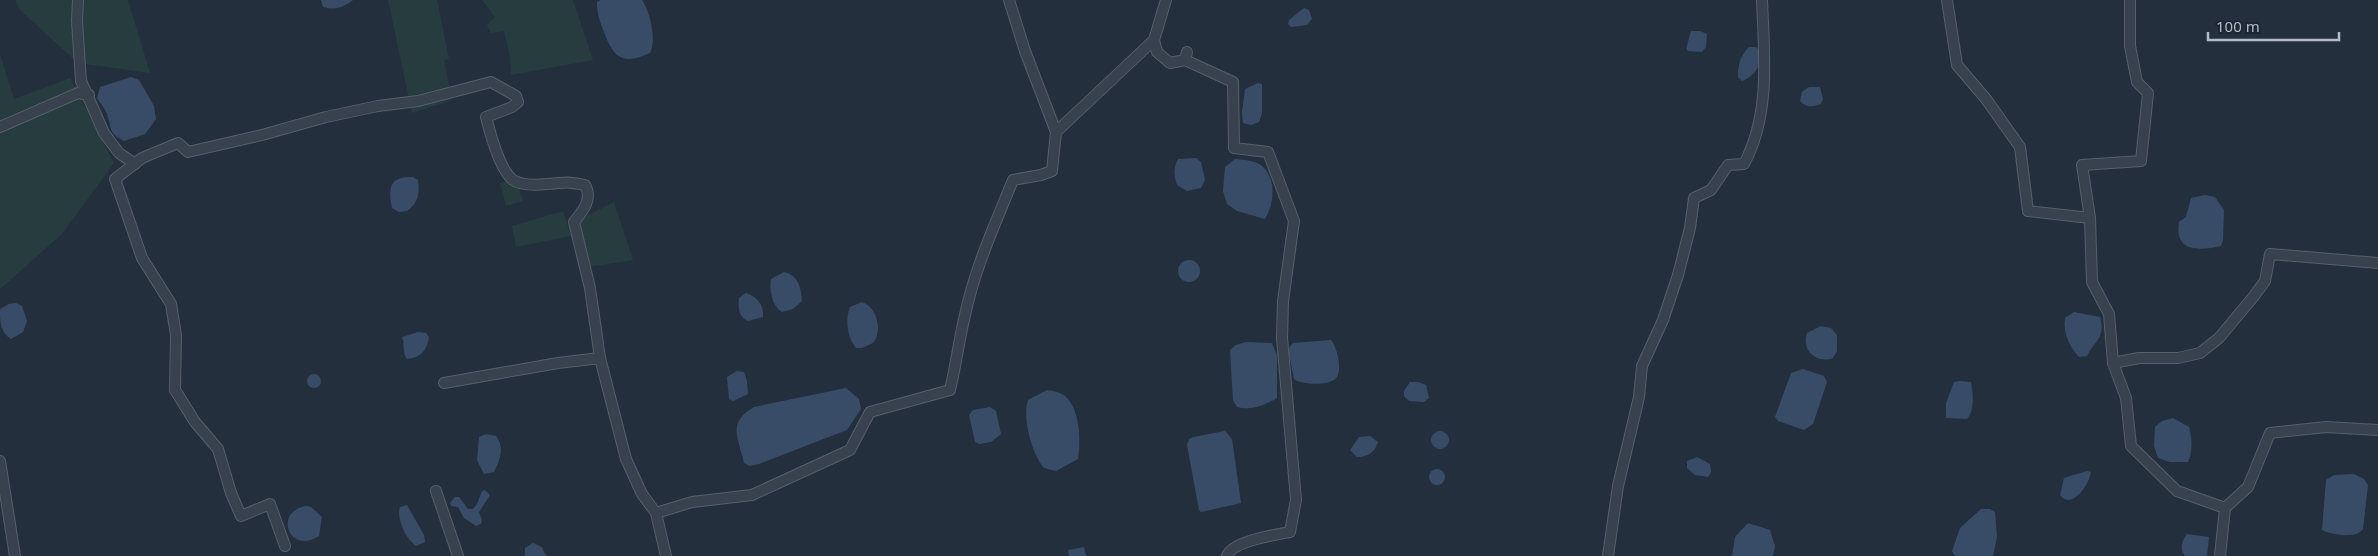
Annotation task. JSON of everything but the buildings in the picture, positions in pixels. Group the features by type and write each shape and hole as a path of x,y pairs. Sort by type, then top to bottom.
{"street":[{"path":"78,0 77,21 81,81 89,95 104,133 120,153 135,164"},
{"path":"656,513 692,502 752,495 850,450 870,412 950,390 958,360 965,315 980,262 1013,180 1052,171 1056,132 1008,0"},
{"path":"1056,132 1154,40 1166,0"},
{"path":"1608,556 1618,486 1639,397 1642,366 1663,320 1678,275 1690,228 1694,198 1711,190 1728,165 1744,164 1750,153 1757,130 1765,80 1766,46 1762,19 1762,0"},
{"path":"1947,0 1957,65 1986,99 2020,146 2028,211 2090,218"},
{"path":"2130,0 2130,46 2137,82 2148,93 2141,161 2082,165 2090,218 2092,282 2109,314 2113,363 2126,398 2131,446 2177,491 2225,508"},
{"path":"1154,40 1157,52 1170,63 1186,56 1233,82 1234,148 1268,152 1294,221 1283,301 1282,338 1296,500 1290,532 1239,544 1228,551 1227,556"},
{"path":"285,546 270,504 241,516 231,493 218,449 195,422 175,390 176,335 171,304 142,258 115,179 142,158 178,143 188,152 209,148 326,117 378,106 418,101 491,82 516,96 518,102 512,107 486,117 504,170 514,180 526,184 548,184 568,180 585,185 588,190 588,201 574,222 590,288 600,358 626,459 642,494 656,513 666,556"},
{"path":"0,127 78,93 89,95"},
{"path":"2113,363 2139,358 2178,358 2200,353 2219,338 2265,281 2270,254 2378,263"},
{"path":"444,383 558,363 600,358"},
{"path":"2220,556 2225,508 2248,488 2270,433 2326,427 2378,430"},
{"path":"0,462 15,556"},
{"path":"436,491 458,556"}],"green space":[{"path":"15,0 128,0 150,73 78,63 20,10"},
{"path":"388,0 437,0 449,59 444,60 452,100 412,113"},
{"path":"482,0 573,0 593,60 511,75 509,51 504,31 491,33 487,25 495,17"},
{"path":"0,54 14,99 70,78 114,163 62,234 0,289"},
{"path":"516,179 523,201 506,206 500,183"},
{"path":"614,202 633,260 589,267 579,220"},
{"path":"563,211 571,236 516,247 512,226"}],"water":[{"path":"321,0 353,0 342,7 331,8 323,7"},
{"path":"601,0 642,0 652,26 653,41 650,53 633,59 626,59 616,54 608,41 599,18 597,2"},
{"path":"1304,8 1309,10 1312,19 1307,25 1291,27 1288,24 1289,20"},
{"path":"1691,31 1700,31 1707,34 1706,47 1702,52 1688,51 1686,49"},
{"path":"1749,47 1756,47 1762,54 1756,70 1751,76 1742,81 1738,77 1739,64 1743,54"},
{"path":"131,77 139,80 154,106 156,119 145,134 124,141 112,132 106,112 97,98 100,87"},
{"path":"1258,83 1262,84 1262,114 1259,122 1251,125 1243,123 1242,112 1245,89"},
{"path":"1809,87 1820,87 1823,99 1821,104 1809,106 1800,101 1802,92"},
{"path":"1196,158 1201,162 1205,180 1201,188 1187,191 1177,185 1175,166 1178,159"},
{"path":"1235,159 1259,164 1267,171 1272,185 1272,199 1265,219 1237,211 1227,204 1223,191 1225,167"},
{"path":"413,177 418,180 419,190 417,198 414,205 407,211 399,212 392,208 390,195 392,185 399,179"},
{"path":"2205,195 2215,197 2224,210 2223,240 2221,246 2197,249 2184,244 2180,239 2178,232 2179,222 2186,217 2191,198"},
{"path":"1189,260 1197,263 1200,271 1197,279 1189,282 1181,279 1178,271 1181,263"},
{"path":"784,272 796,279 801,291 802,301 793,309 782,312 774,302 770,283 771,279"},
{"path":"746,293 759,302 763,317 748,321 742,317 739,308 739,298"},
{"path":"862,302 875,314 878,332 873,343 862,348 856,348 849,333 848,317 850,307"},
{"path":"16,303 22,306 27,321 23,332 11,339 3,330 0,309 9,304"},
{"path":"2074,312 2100,317 2101,334 2087,356 2079,357 2072,348 2066,334 2065,318"},
{"path":"1821,326 1831,328 1837,335 1837,351 1833,358 1821,359 1816,357 1808,350 1806,345 1807,333"},
{"path":"418,332 426,333 429,337 427,346 420,355 407,359 402,337"},
{"path":"1331,340 1338,359 1339,370 1336,378 1333,381 1315,384 1294,379 1288,349 1293,343"},
{"path":"1246,342 1272,343 1277,355 1277,398 1253,408 1237,407 1233,400 1230,350 1236,345"},
{"path":"1803,369 1824,376 1827,382 1813,424 1804,430 1778,421 1775,417 1791,373"},
{"path":"737,371 744,372 748,394 733,401 729,399 727,377"},
{"path":"314,374 319,376 321,381 319,386 314,388 309,386 307,381 309,376"},
{"path":"1410,382 1426,385 1429,398 1424,402 1409,401 1404,396 1404,391"},
{"path":"1954,382 1971,382 1973,397 1970,415 1967,419 1946,418 1946,403"},
{"path":"846,388 859,399 861,409 847,430 759,464 750,466 744,463 737,438 737,425 740,419 754,407"},
{"path":"1047,390 1066,397 1074,410 1078,426 1078,459 1056,471 1044,468 1040,462 1032,445 1027,426 1026,408 1028,400"},
{"path":"990,407 996,411 1001,434 991,442 979,444 975,442 969,415 973,410"},
{"path":"2173,418 2189,427 2192,444 2188,462 2170,462 2158,458 2154,446 2155,427 2162,421"},
{"path":"1225,431 1232,439 1241,503 1201,512 1199,510 1187,445 1189,439 1193,437"},
{"path":"1440,431 1446,434 1449,440 1446,446 1440,449 1434,446 1431,440 1434,434"},
{"path":"486,434 496,436 501,449 500,458 494,472 484,474 477,460 479,437"},
{"path":"1370,436 1378,442 1375,449 1368,455 1357,457 1350,450 1359,437"},
{"path":"1697,457 1710,464 1711,472 1708,477 1695,475 1687,468 1687,461"},
{"path":"1434,469 1440,469 1445,474 1443,483 1434,485 1429,480 1429,474"},
{"path":"2087,471 2091,472 2090,477 2079,494 2069,500 2064,499 2060,495 2064,478"},
{"path":"2354,474 2364,479 2368,485 2363,529 2350,535 2338,535 2322,530 2326,480 2334,475"},
{"path":"485,490 490,495 479,512 482,520 481,524 476,526 464,518 458,507 451,506 450,503 455,497 459,497 468,509 473,509 482,491"},
{"path":"407,505 424,535 425,542 416,546 405,534 399,517 400,507"},
{"path":"307,506 311,507 322,517 319,536 308,541 299,540 293,536 289,530 288,523 290,515 296,509"},
{"path":"1981,509 1990,509 1995,512 1997,537 1993,556 1955,556 1952,551 1960,528"},
{"path":"1748,523 1770,530 1775,546 1773,556 1732,556 1735,537"},
{"path":"2187,534 2209,537 2207,556 2185,556 2182,545"},
{"path":"533,543 542,547 546,556 525,556 525,548"},
{"path":"1084,547 1086,556 1069,556 1068,550"}]}
